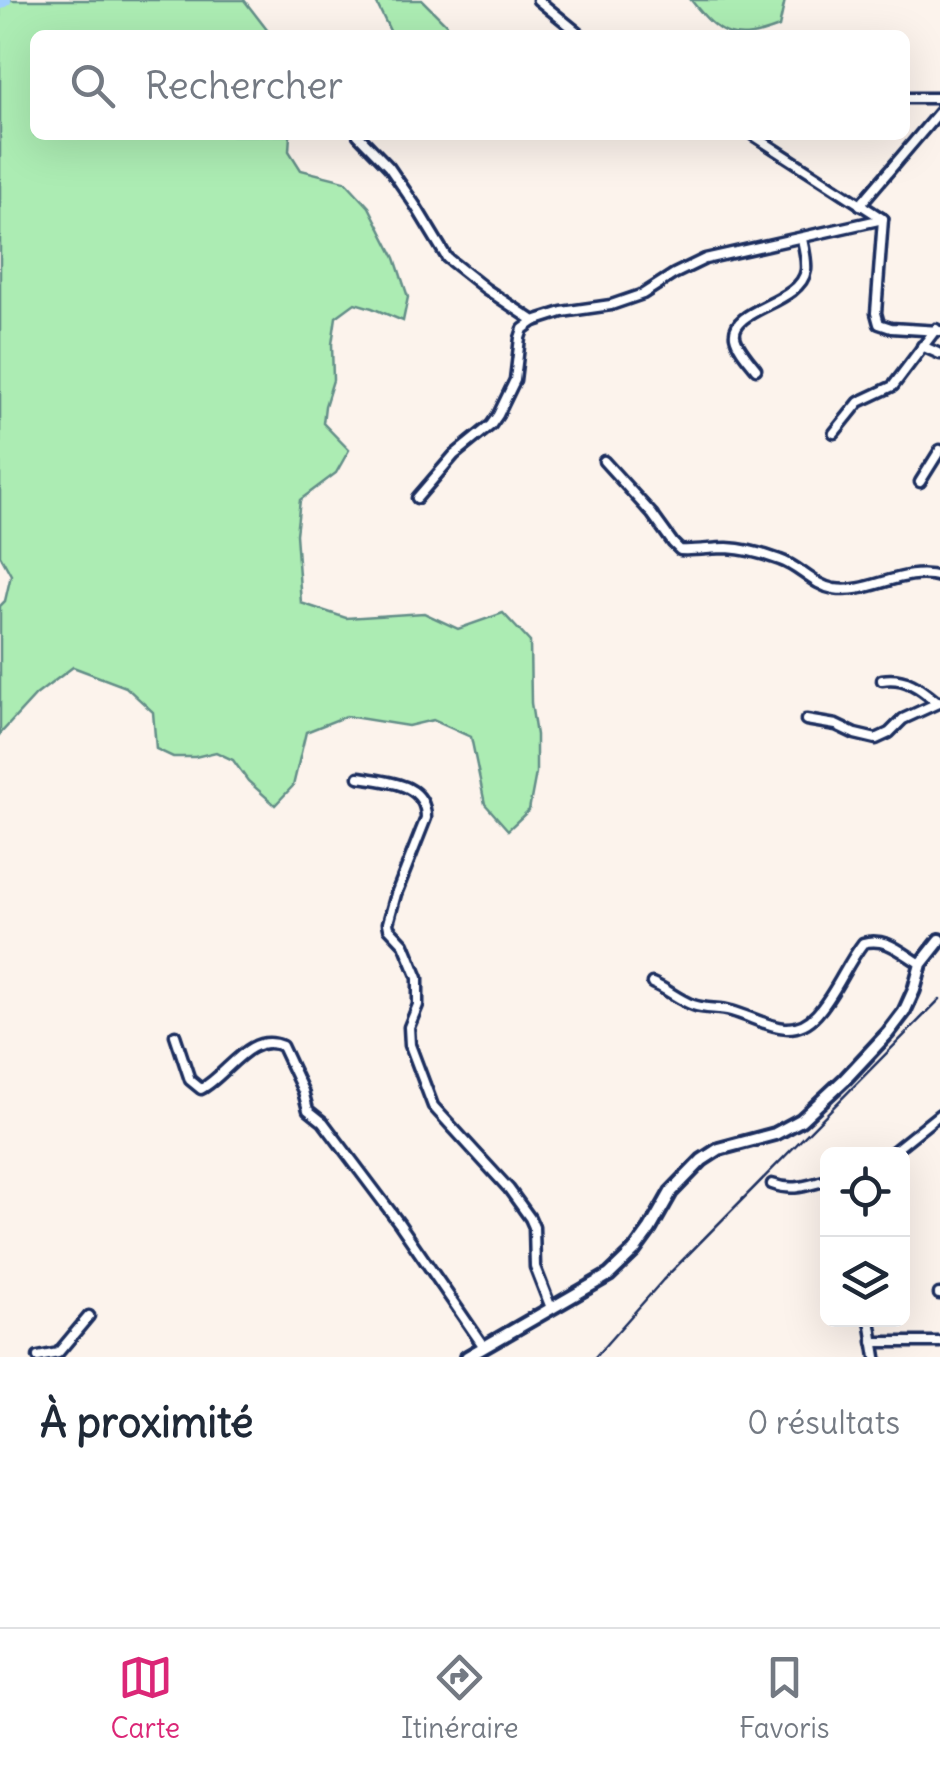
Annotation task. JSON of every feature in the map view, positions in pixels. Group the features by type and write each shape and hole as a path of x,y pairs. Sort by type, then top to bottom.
{"street":[{"path":"538,0 575,30"},
{"path":"910,98 940,98"},
{"path":"860,205 940,111"},
{"path":"363,140 388,167 447,258 534,321"},
{"path":"761,140 883,219"},
{"path":"416,498 454,454 491,425 515,380 523,329 534,321 642,294 705,259 883,219"},
{"path":"883,219 876,312 879,324 938,330"},
{"path":"756,370 736,340 736,329 741,320 778,301 800,282 806,272 802,239"},
{"path":"834,433 859,402 893,386 938,330"},
{"path":"922,346 940,354"},
{"path":"920,482 940,450"},
{"path":"604,461 680,550 728,548 777,558 836,589 854,589 918,574 940,578"},
{"path":"806,720 876,739 904,718 939,703 914,684 895,678 882,680"},
{"path":"359,777 410,788 425,805 426,818 388,923 404,944 418,978 418,1005 409,1027 410,1045 434,1106 530,1218 536,1267 550,1308"},
{"path":"467,1357 609,1275 650,1230 671,1192 702,1160 719,1149 786,1129 801,1120 888,1033 904,1012 921,964 940,940"},
{"path":"652,983 695,1006 726,1009 774,1027 793,1028 819,1013 864,942 885,942 921,964"},
{"path":"175,1035 190,1080 201,1089 253,1046 267,1042 282,1046 304,1090 308,1110 323,1122 399,1223 484,1347"},
{"path":"899,1147 940,1114"},
{"path":"772,1184 800,1189 820,1183"},
{"path":"38,1357 58,1353 89,1316"},
{"path":"871,1327 876,1357"},
{"path":"873,1342 940,1342"}],"green space":[{"path":"0,0 244,0 267,30 30,30 30,140 290,140 289,151 301,170 345,181 369,207 395,258 408,297 403,321 355,303 336,317 333,380 323,423 349,450 336,473 300,500 296,534 301,603 346,618 424,613 458,629 503,613 530,642 536,773 529,810 508,830 485,804 471,737 433,720 408,726 346,716 306,732 293,786 275,805 248,781 233,760 216,752 173,757 156,749 153,712 126,687 73,667 36,695 0,734 0,606 5,601 11,575 0,555"},
{"path":"375,0 422,0 452,30 390,30"},
{"path":"691,0 785,0 779,27 769,30 722,30"}],"waterway":[{"path":"0,4 6,0"}],"railway":[{"path":"595,1357 663,1280 940,999"}]}
